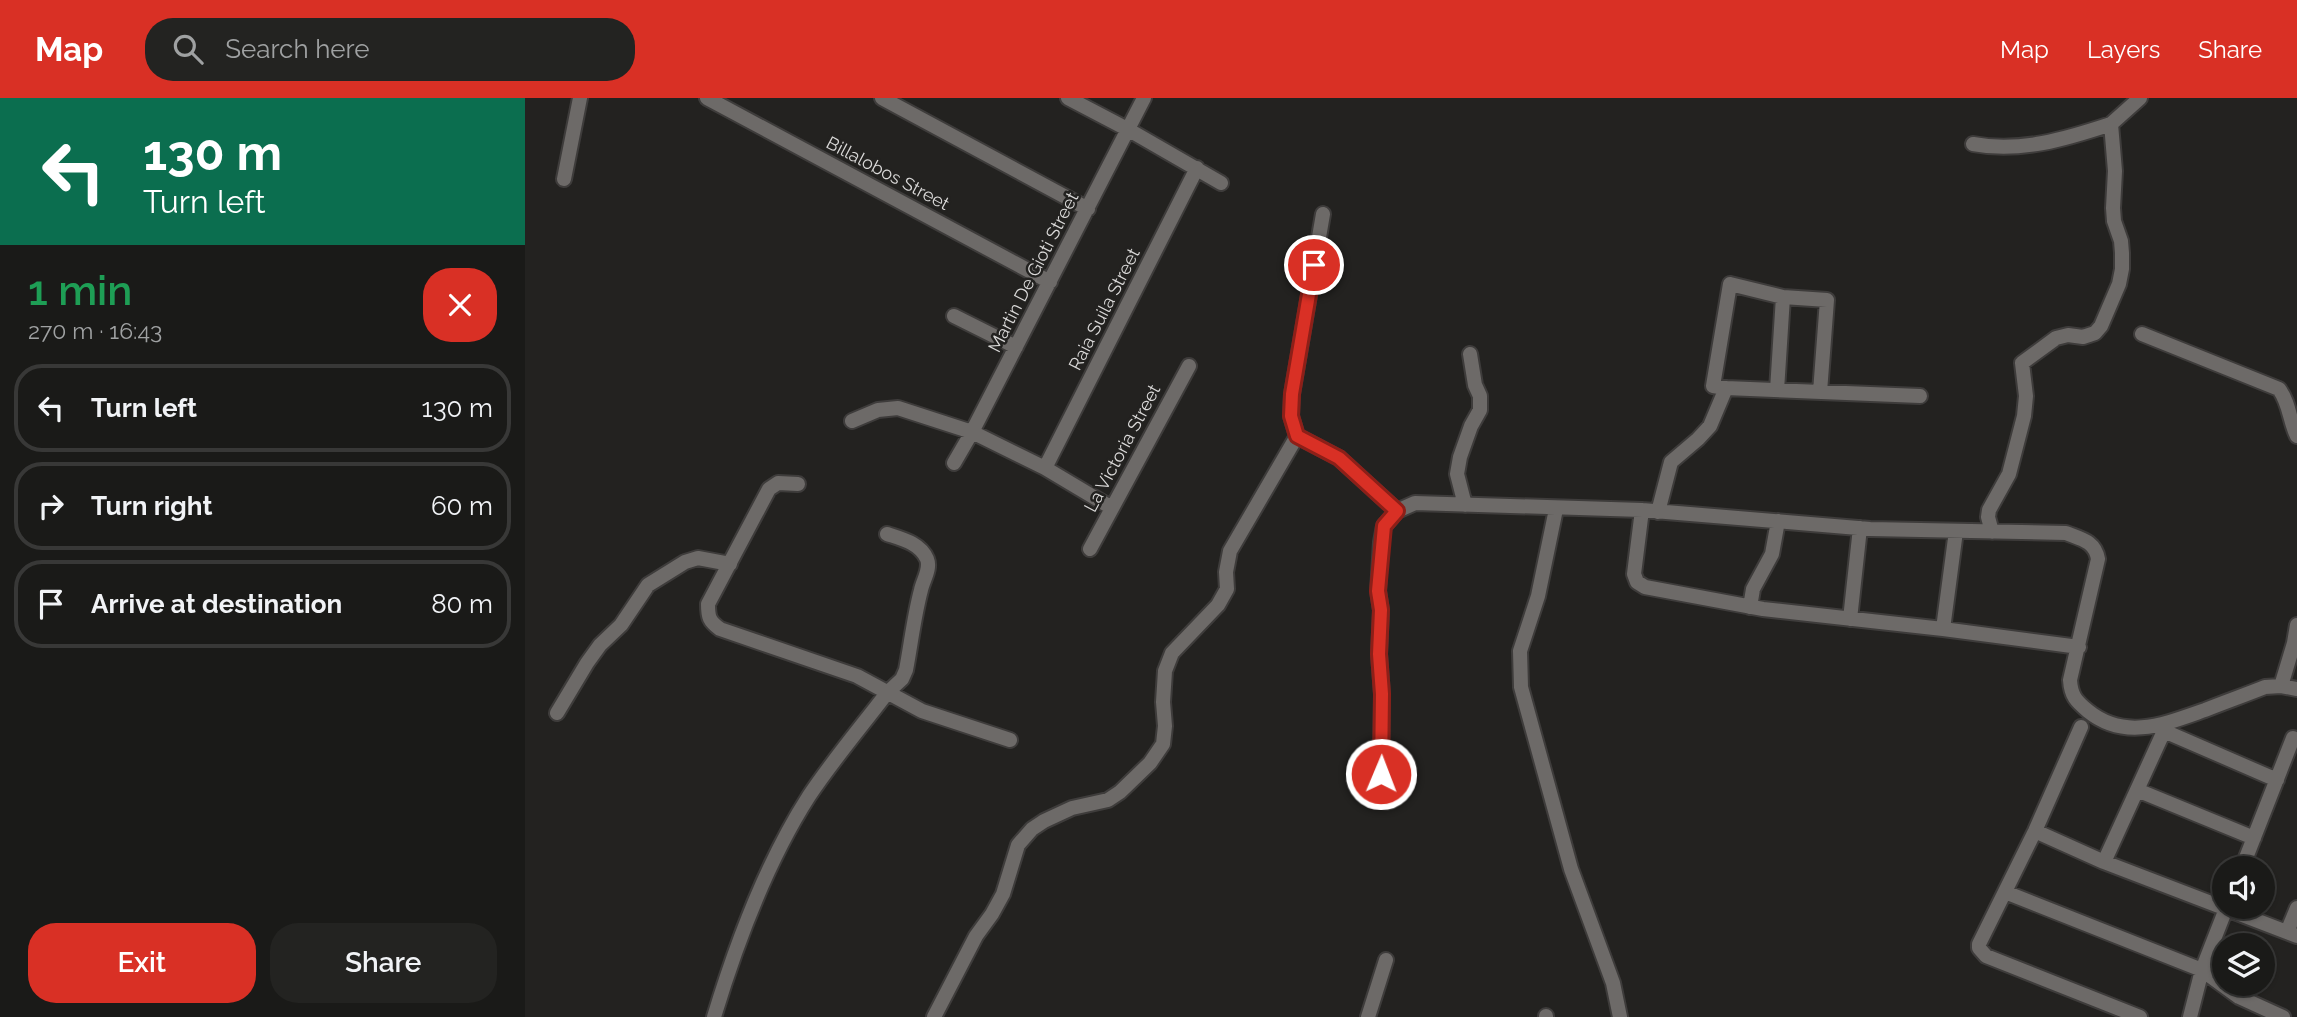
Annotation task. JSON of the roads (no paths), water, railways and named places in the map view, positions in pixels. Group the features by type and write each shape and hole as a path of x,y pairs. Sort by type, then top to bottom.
{"street":[{"path":"564,179 580,98"},
{"name":"Billalobos Street","path":"707,98 1050,282"},
{"path":"882,98 1088,209"},
{"path":"1068,98 1221,183"},
{"name":"Martin De Gioti Street","path":"954,463 1017,347 1144,98"},
{"path":"1973,144 1995,148 2024,147 2079,135 2111,124 2140,98"},
{"path":"1991,532 1989,510 2010,474 2026,407 2022,363 2056,338 2068,335 2083,337 2095,333 2101,326 2119,284 2122,269 2121,241 2114,221 2115,171 2111,124"},
{"name":"Raia Suila Street","path":"1045,468 1197,168"},
{"path":"1323,214 1292,394 1291,416 1297,436 1339,458 1397,511"},
{"path":"1820,392 1827,300 1783,297 1730,284 1713,386 1726,388 1820,392 1920,396"},
{"path":"1777,390 1783,297"},
{"path":"954,316 1017,347"},
{"path":"2142,334 2279,389 2286,399 2292,427 2297,436"},
{"path":"1465,505 1457,474 1459,457 1471,426 1481,410 1469,354"},
{"name":"La Victoria Street","path":"1090,549 1189,366"},
{"path":"1658,512 1671,462 1710,426 1726,388"},
{"path":"852,421 878,410 898,408 972,432 1045,468 1112,508"},
{"path":"934,1017 976,936 1003,894 1018,845 1032,829 1044,821 1072,808 1108,800 1121,792 1150,763 1163,744 1165,671 1172,653 1218,605 1227,589 1226,572 1230,551 1297,436"},
{"path":"798,484 778,483 769,489 708,604 708,617 712,623 720,629 857,676 922,711 1010,740"},
{"path":"1381,774 1381,610 1378,591 1384,526 1397,511 1415,503 1642,510 1860,528 2066,533 2088,541 2094,547 2098,559 2070,680 2074,700 2097,718 2129,729 2161,726 2265,687 2297,689"},
{"path":"1556,509 1538,596 1520,651 1521,687 1571,869 1613,983 1620,1017"},
{"path":"1642,510 1634,574 1640,585 1750,607 2079,647"},
{"path":"1750,607 1753,589 1772,554 1778,521"},
{"path":"1850,619 1860,528"},
{"path":"1943,629 1956,531"},
{"path":"714,1017 729,968 757,895 785,838 810,795 887,693 902,679 906,670 921,590 929,567 922,551 909,541 887,534"},
{"path":"557,713 587,663 600,645 621,625 648,585 685,562 698,558 730,564"},
{"path":"2281,686 2297,625"},
{"path":"2081,727 1979,948 1986,956 2140,1017"},
{"path":"2104,862 2164,731 2277,780"},
{"path":"2247,856 2293,738 2297,740"},
{"path":"2137,790 2254,838"},
{"path":"2035,831 2104,862 2212,903"},
{"path":"2005,892 2201,970 2239,997 2283,1017"},
{"path":"2254,919 2292,934 2297,908"},
{"path":"2190,1017 2201,970 2222,919"},
{"path":"1368,1017 1386,960"}]}
